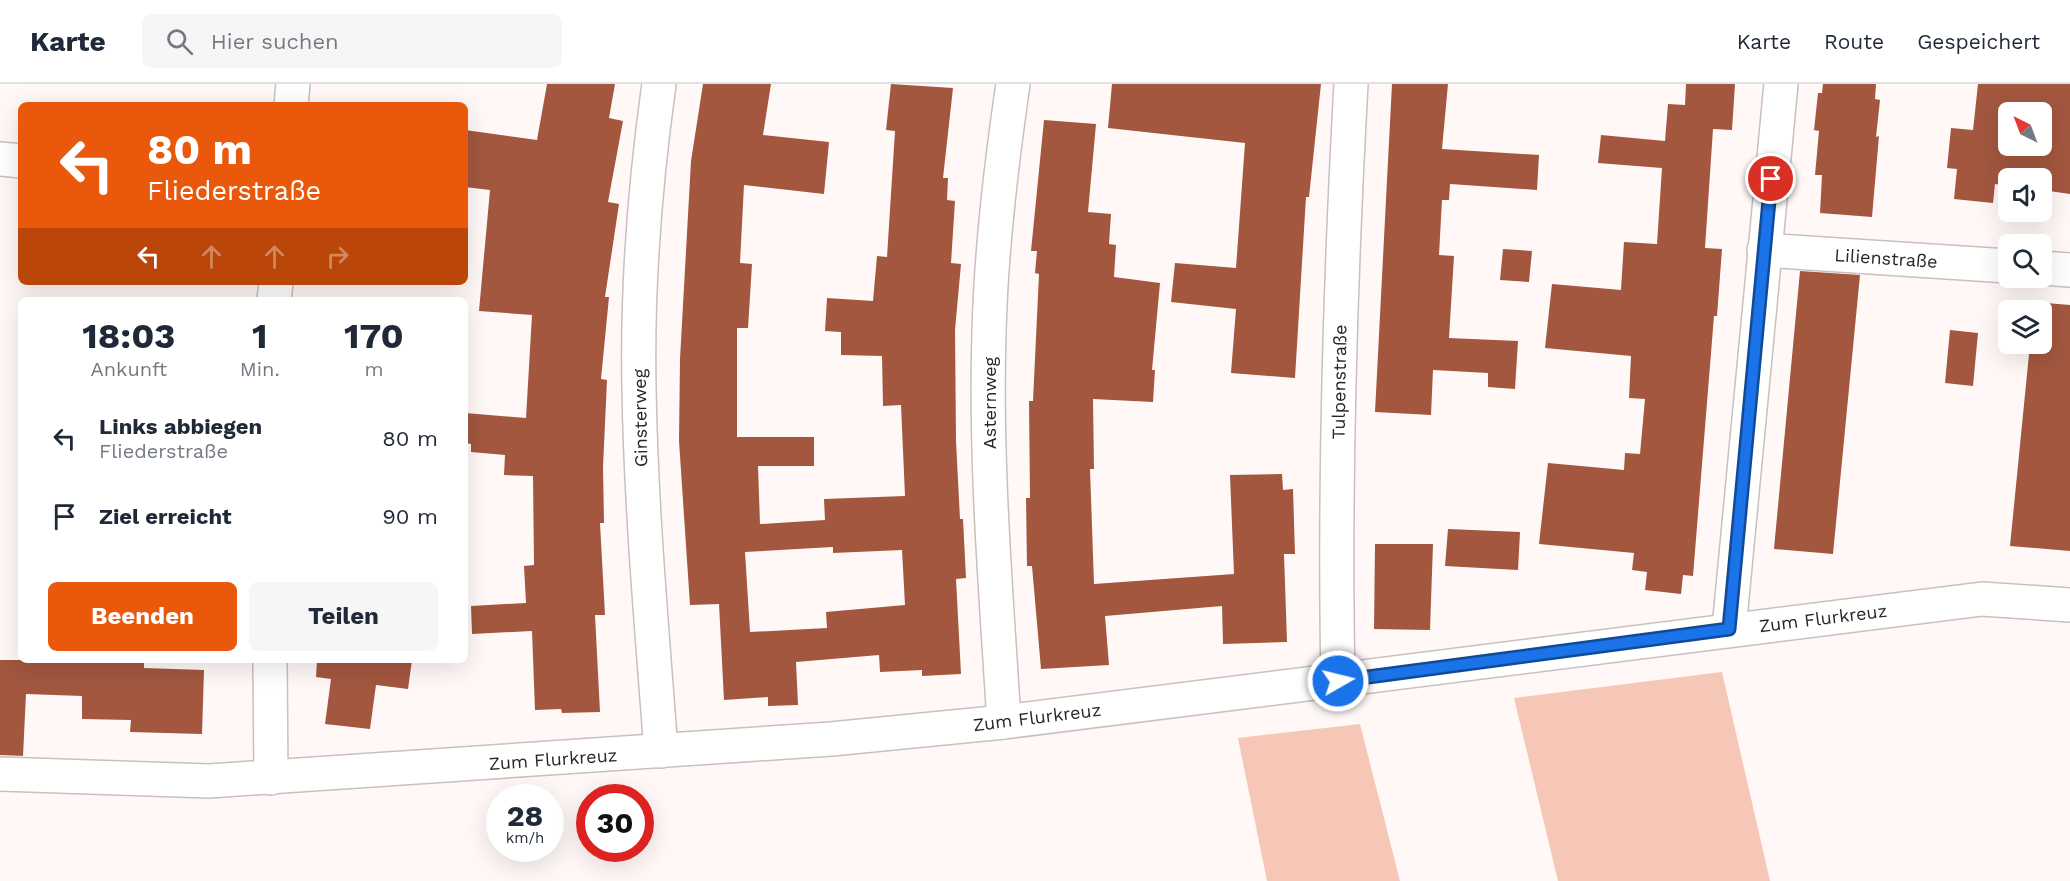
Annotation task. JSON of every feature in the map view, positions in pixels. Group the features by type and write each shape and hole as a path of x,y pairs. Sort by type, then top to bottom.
{"street":[{"path":"291,102 293,84"},
{"name":"Ginsterweg","path":"659,84 643,232 639,385 641,478 662,751"},
{"name":"Asternweg","path":"1004,722 990,498 989,332 995,225 1013,84"},
{"name":"Tulpenstraße","path":"1338,681 1337,420 1342,239 1351,84"},
{"path":"1729,629 1781,84"},
{"path":"0,159 18,161"},
{"name":"Lilienstraße","path":"1764,250 1998,265"},
{"path":"2052,269 2070,270"},
{"name":"Zum Flurkreuz","path":"0,774 154,780 271,778 662,751 1004,722 1338,681 1729,629 1982,599 2070,605"},
{"path":"270,663 271,778"}],"shaded area":[{"path":"1722,672 1770,881 1558,881 1514,698"},
{"path":"1360,724 1400,881 1267,881 1238,738"}],"building":[{"path":"547,84 615,84 609,118 623,121 608,202 619,204 605,297 609,297 601,379 607,380 603,467 604,523 600,523 605,615 595,615 600,712 562,713 561,709 535,710 532,631 472,634 471,606 526,603 524,566 534,565 533,476 504,475 505,455 471,452 471,444 468,444 468,413 526,418 532,315 479,311 490,190 468,187 468,130 537,140"},
{"path":"703,84 771,84 763,135 829,142 824,194 744,185 740,263 752,264 748,328 737,328 737,437 814,437 814,466 758,466 760,524 825,520 824,499 905,496 901,405 883,406 882,356 841,355 841,332 825,331 827,298 873,301 877,256 887,257 895,131 886,130 891,84 953,88 943,178 948,178 947,200 955,201 951,263 961,264 955,330 956,441 966,578 956,579 961,674 922,676 922,670 880,672 879,655 796,662 798,705 768,706 768,697 724,700 719,604 690,605 679,441 680,359 691,161","holes":["833,547 833,553 902,550 905,605 826,612 827,628 750,632 745,552"]},
{"path":"1112,84 1321,84 1309,197 1306,197 1295,378 1231,373 1236,309 1171,302 1175,263 1236,268 1245,143 1108,128"},
{"path":"1392,84 1448,84 1442,149 1539,155 1537,190 1450,184 1449,200 1442,200 1439,255 1454,256 1449,338 1518,341 1515,389 1488,387 1488,373 1433,370 1431,415 1375,412"},
{"path":"1686,84 1735,84 1732,130 1713,129 1705,248 1722,249 1717,316 1714,316 1693,576 1683,575 1681,594 1645,590 1647,572 1632,570 1634,553 1539,544 1548,463 1624,470 1625,453 1640,454 1645,399 1629,398 1631,356 1545,348 1552,284 1621,290 1624,242 1657,244 1662,168 1598,163 1601,135 1665,141 1668,104 1685,105"},
{"path":"1823,84 1876,84 1875,99 1880,100 1876,137 1879,136 1872,217 1820,213 1822,175 1815,175 1819,131 1814,130 1818,93 1822,93"},
{"path":"1978,84 2070,84 2070,194 2052,191 2052,168 1998,168 1998,184 1995,184 1993,203 1954,199 1957,169 1947,168 1951,128 1973,130"},
{"path":"1044,120 1096,124 1088,212 1111,214 1109,244 1116,245 1114,277 1160,283 1152,370 1155,370 1153,402 1093,399 1094,469 1090,469 1094,584 1234,574 1230,475 1282,474 1283,490 1293,489 1295,554 1284,554 1287,642 1223,644 1222,606 1105,616 1109,665 1041,669 1032,566 1027,566 1026,498 1030,498 1029,401 1033,401 1039,274 1035,273 1037,251 1031,251"},
{"path":"1503,249 1532,251 1529,282 1500,280"},
{"path":"1800,271 1860,275 1833,554 1774,549"},
{"path":"2052,304 2070,305 2070,551 2010,546 2029,354 2052,354"},
{"path":"1950,330 1978,333 1973,386 1945,383"},
{"path":"1448,529 1520,532 1518,570 1445,566"},
{"path":"1375,544 1433,544 1430,630 1374,629"},
{"path":"0,660 18,660 18,663 144,663 144,668 204,670 202,734 130,732 131,720 82,719 82,696 26,694 23,756 0,755"},
{"path":"317,663 412,663 408,689 376,685 370,729 325,724 331,679 316,677"}],"route":[{"path":"1338,681 1729,629 1771,179"}]}
